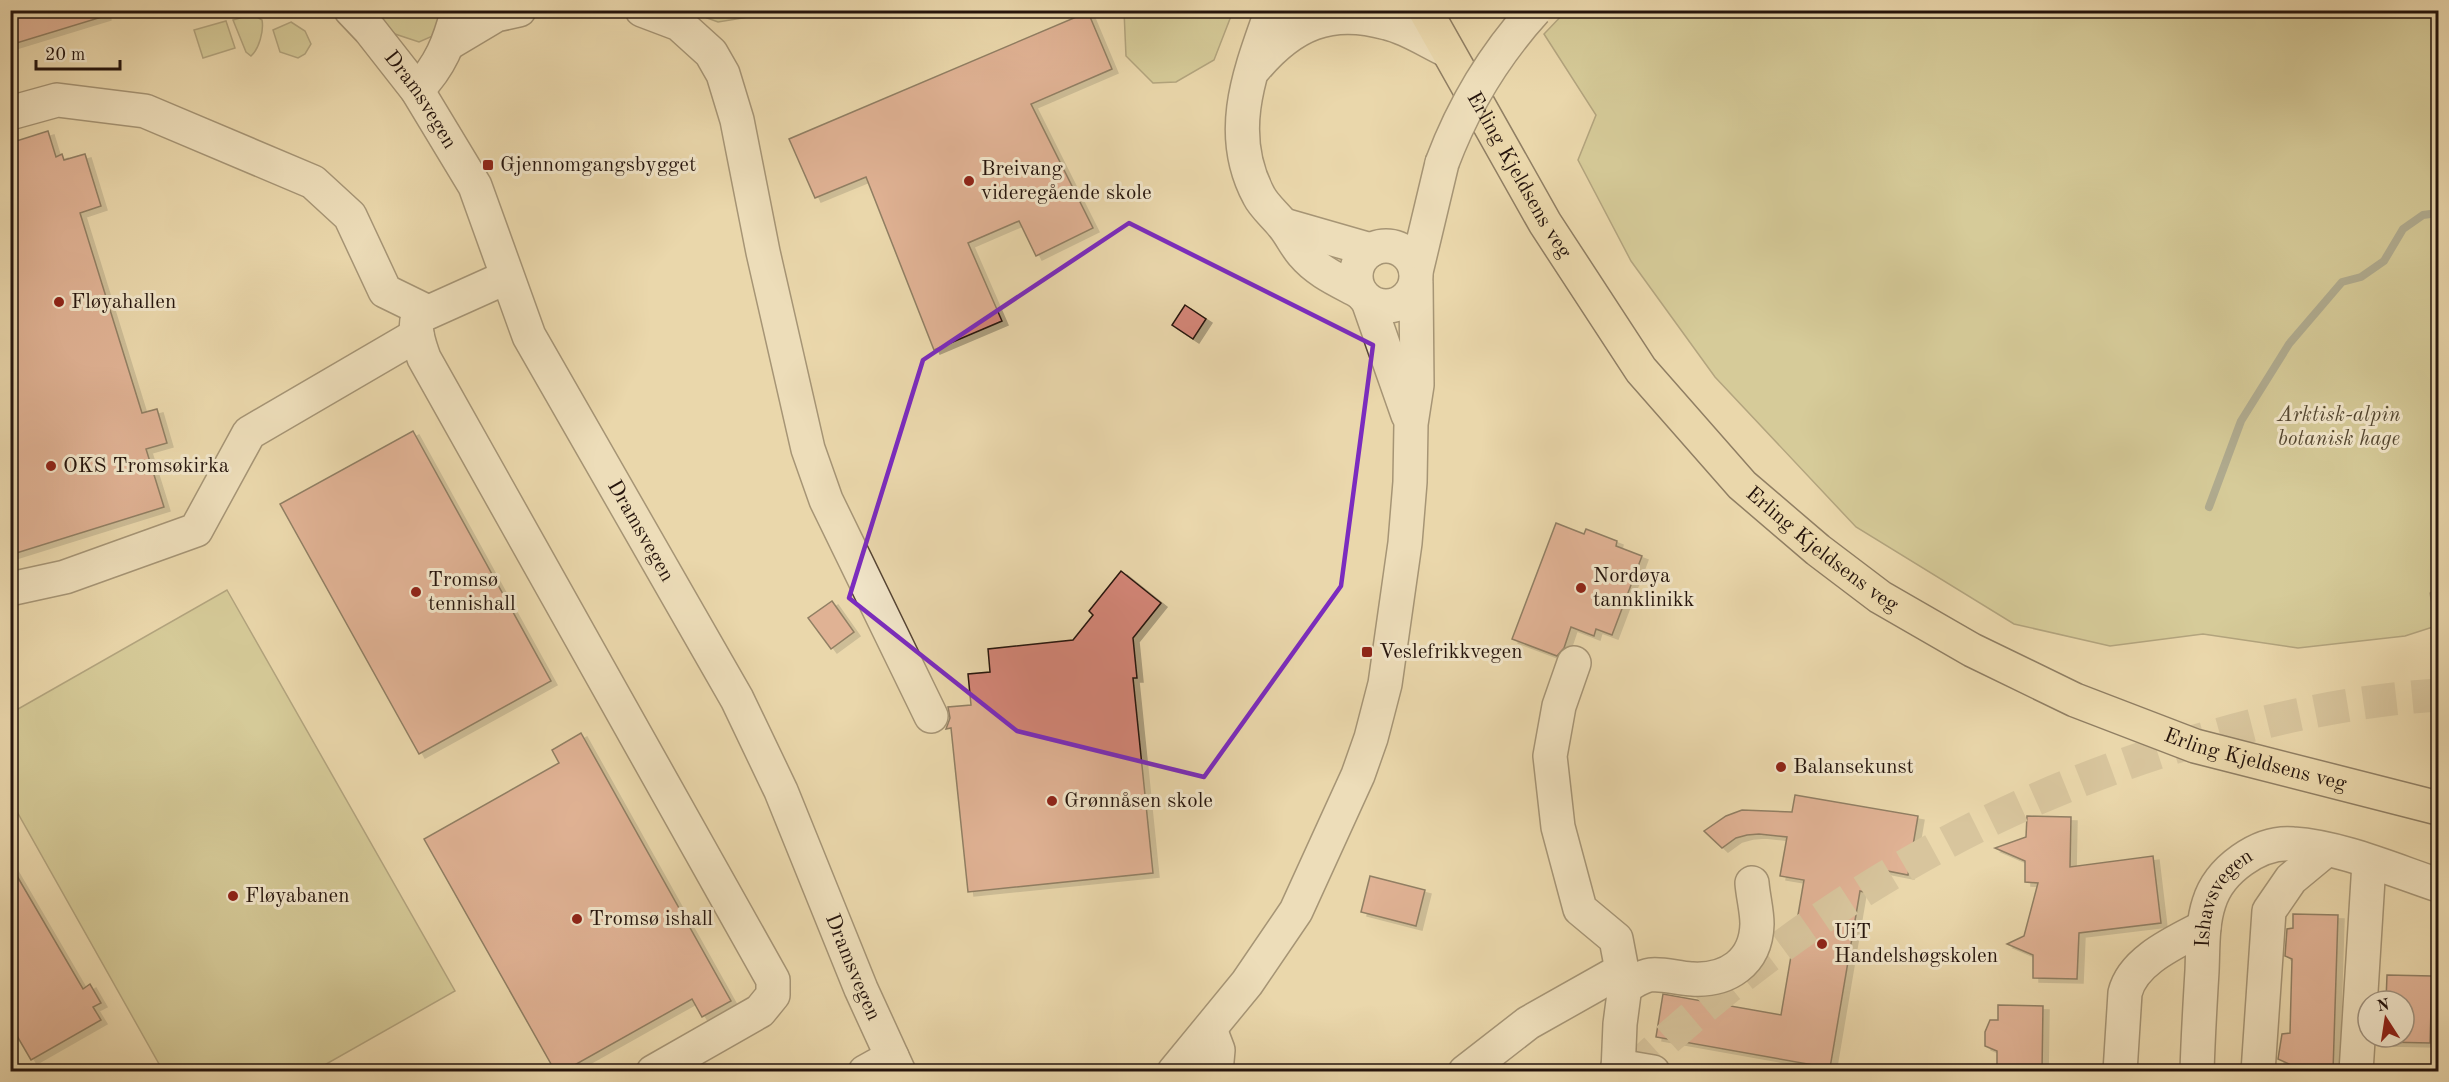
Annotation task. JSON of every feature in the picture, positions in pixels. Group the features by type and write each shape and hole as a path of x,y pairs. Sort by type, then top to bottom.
{"highway":[{"name":"Erling Kjeldsens veg","path":"1425,10 1545,223 1641,370 1742,485 1818,550 1880,597 1961,645 2075,700 2195,746 2439,808"}],"street":[{"name":"Dramsvegen","path":"351,10 370,30 417,90 475,186 529,336 737,699 782,791 861,989 886,1066"},
{"path":"417,90 432,74 449,43 458,10"},
{"path":"449,43 496,15 519,10"},
{"path":"642,10 679,24 711,53 723,74 737,120 763,252 808,449 826,500 931,716"},
{"path":"1272,10 1248,76 1241,118 1245,161 1259,198 1284,225 1304,255 1327,274 1379,305 1390,306 1402,302 1411,294 1440,172 1456,128 1486,72 1534,10"},
{"path":"1248,76 1287,35 1305,25 1341,18 1387,22 1446,50"},
{"path":"10,113 57,100 145,111 313,182 350,216 385,291 423,323 430,370 772,980 773,995 760,1011 653,1071"},
{"path":"1411,424 1364,296 1356,281 1357,269 1362,258 1376,248 1440,172"},
{"path":"1174,1071 1247,983 1296,911 1354,785 1371,738 1385,684 1404,553 1410,482 1411,424 1417,385 1416,278 1412,261 1404,252 1394,247 1376,248 1284,225"},
{"path":"10,589 65,577 196,530 249,434 423,323 507,277"},
{"path":"1574,663 1558,706 1550,756 1558,827 1580,909 1621,965 1650,975 1691,980 1715,979 1732,972 1746,958 1753,944 1757,926 1752,883"},
{"name":"Ishavsvegen","path":"2197,1071 2204,927 2209,901 2221,881 2235,865 2276,843 2295,844 2326,850 2439,885"},
{"path":"2258,1071 2269,911 2291,879 2326,850"},
{"path":"2356,1071 2369,863"},
{"path":"2120,1071 2125,993 2128,981 2144,964 2178,940 2204,927"},
{"path":"1621,965 1618,1069 1653,1071"},
{"path":"1465,1071 1528,1023 1621,965"},
{"path":"1210,1029 1218,1050 1216,1071"}],"highlighted area":[{"path":"1129,223 1373,345 1341,586 1204,777 1017,731 849,598 923,360"}],"green space":[{"path":"1124,10 1233,11 1214,60 1176,82 1153,83 1126,56"},
{"path":"369,11 441,11 435,35 419,42 395,34"},
{"path":"688,11 786,11 718,22"},
{"name":"Arktisk-alpin botanisk hage","path":"1566,11 2438,11 2438,588 2430,593 2436,626 2405,636 2298,648 2203,634 2110,646 2014,624 1856,527 1715,377 1631,261 1578,160 1596,115 1544,34"},
{"path":"247,16 262,20 260,40 251,56 246,52 233,20"},
{"path":"226,21 235,48 203,58 194,30"},
{"path":"291,22 305,31 311,44 305,54 298,58 280,52 273,30"},
{"name":"Fløyabanen","path":"227,590 455,991 314,1071 163,1071 11,801 11,713"}],"building":[{"path":"10,10 104,10 105,16 10,45"},
{"name":"Breivang videregående skole","path":"1088,12 1112,69 1031,104 1093,228 1036,256 1019,221 968,243 1002,321 934,350 866,177 815,198 789,139"},
{"name":"Fløyahallen","path":"48,131 56,157 62,154 64,160 85,154 101,206 80,213 142,413 157,409 167,443 146,449 164,507 10,555 10,143"},
{"path":"1185,305 1206,319 1193,339 1172,325"},
{"name":"Tromsø tennishall","path":"413,431 551,681 419,754 280,504"},
{"name":"Nordøya tannklinikk","path":"1556,523 1584,534 1586,529 1617,541 1616,546 1642,556 1612,635 1596,629 1594,636 1571,627 1564,648 1557,656 1512,639"},
{"name":"Grønnåsen skole","path":"1121,571 1161,603 1133,638 1137,678 1133,678 1153,873 968,892 951,728 946,729 950,718 948,707 971,705 968,674 990,672 988,649 1073,640 1093,615 1089,611"},
{"path":"832,601 854,632 831,649 808,618"},
{"name":"Tromsø ishall","path":"581,733 731,1001 702,1017 692,999 564,1071 555,1071 424,839 559,763 552,750"},
{"name":"UiT Handelshøgskolen","path":"1795,795 1918,816 1908,875 1872,868 1868,893 1860,891 1830,1068 1656,1037 1663,994 1781,1015 1804,880 1780,876 1787,837 1747,835 1736,838 1722,848 1704,831 1726,816 1742,810 1792,812"},
{"path":"2027,816 2071,817 2070,867 2153,856 2161,923 2079,933 2077,979 2033,978 2033,955 2007,944 2024,936 2038,883 2025,882 2025,861 1995,848 2026,837"},
{"path":"10,864 83,989 90,984 101,1003 93,1007 101,1020 31,1060 10,1024"},
{"path":"1370,876 1425,890 1416,926 1361,912"},
{"path":"2293,914 2338,915 2333,1071 2289,1071 2289,1064 2278,1059 2282,1034 2290,1033 2292,959 2285,956 2287,929 2293,928"},
{"path":"2387,975 2432,976 2430,1043 2416,1043 2416,989 2386,989"},
{"path":"1998,1005 2043,1006 2042,1071 1997,1071 1997,1051 1985,1046 1985,1032 1990,1020 1998,1020"}],"waterway":[{"path":"2209,507 2241,421 2289,344 2342,282 2361,277 2384,261 2403,229 2423,215 2438,213"}],"tunnel":[{"path":"1631,1072 1695,1015 1761,962 1828,914 1898,870 1970,830 2045,795 2124,764 2206,738 2321,710 2438,695"}],"place":[{"name":"Gjennomgangsbygget","path":"488,165"},
{"name":"Breivang videregående skole","path":"969,181"},
{"name":"Fløyahallen","path":"59,302"},
{"name":"OKS Tromsøkirka","path":"51,466"},
{"name":"Nordøya tannklinikk","path":"1581,588"},
{"name":"Tromsø tennishall","path":"416,592"},
{"name":"Veslefrikkvegen","path":"1367,652"},
{"name":"Balansekunst","path":"1781,767"},
{"name":"Grønnåsen skole","path":"1052,801"},
{"name":"Fløyabanen","path":"233,896"},
{"name":"Tromsø ishall","path":"577,919"},
{"name":"UiT Handelshøgskolen","path":"1822,944"}]}
